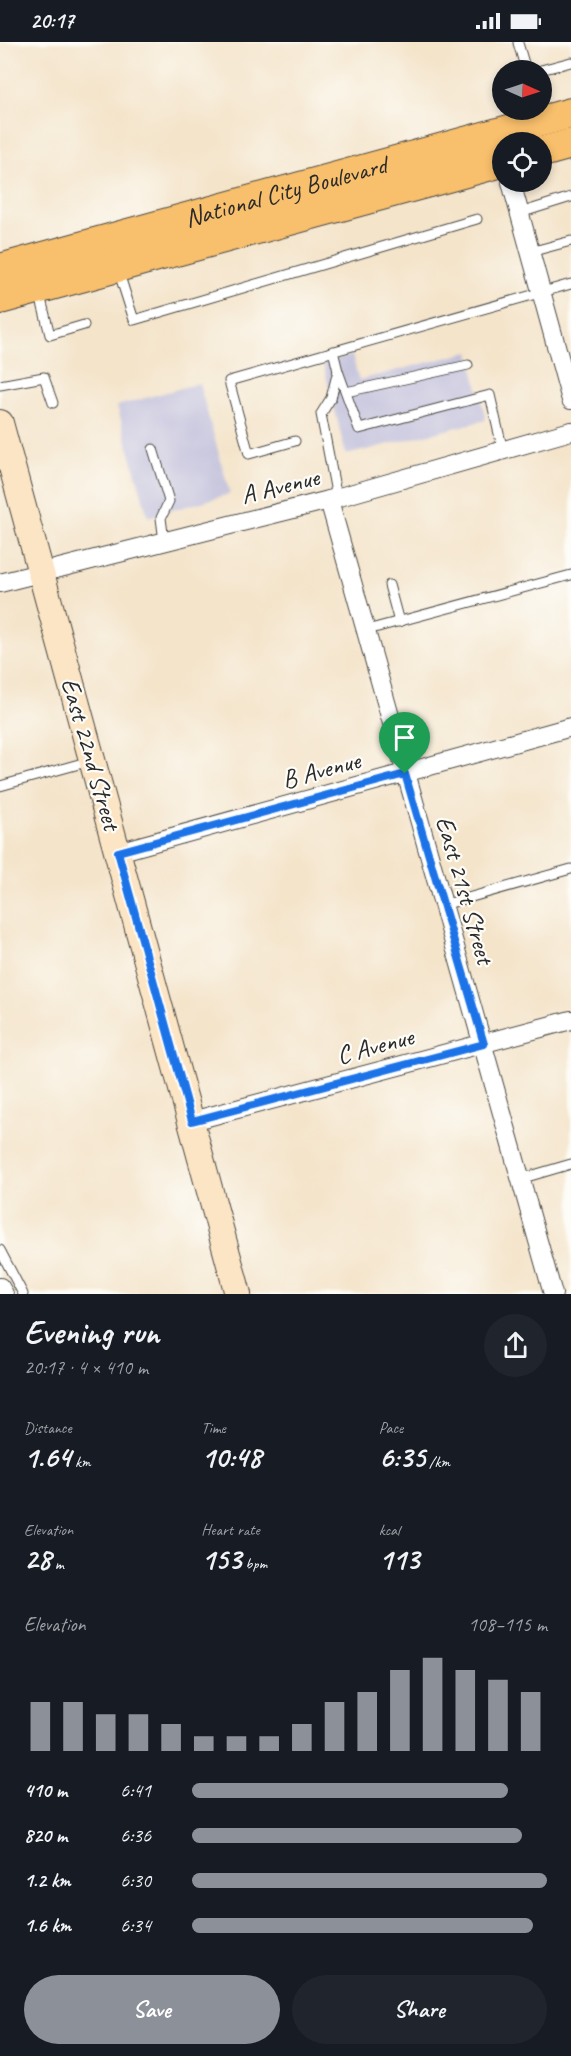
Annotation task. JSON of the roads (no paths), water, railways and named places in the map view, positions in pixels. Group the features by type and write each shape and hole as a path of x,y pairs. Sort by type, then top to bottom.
{"main road":[{"name":"National City Boulevard","path":"552,114 571,113"},
{"name":"National City Boulevard","path":"513,132 532,120"},
{"name":"National City Boulevard","path":"0,269 492,142"},
{"path":"552,149 571,144"},
{"name":"National City Boulevard","path":"0,299 492,165"}],"street":[{"path":"514,192 571,400"},
{"name":"East 22nd Street","path":"0,423 5,465 40,572 238,1294"},
{"name":"A Avenue","path":"0,583 333,499 571,431"},
{"name":"East 21st Street","path":"333,499 405,774 484,1044 553,1294"},
{"name":"B Avenue","path":"118,852 571,727"},
{"name":"C Avenue","path":"192,1121 571,1020"},
{"path":"0,1287 4,1294"}],"lane":[{"path":"518,43 523,60"},
{"path":"552,67 571,62"},
{"path":"519,213 571,197"},
{"path":"117,267 134,320 477,219"},
{"path":"530,252 571,241"},
{"path":"295,441 249,454 229,381 571,284"},
{"path":"38,289 50,335 84,325"},
{"path":"333,351 359,429 490,395 503,451"},
{"path":"346,392 468,365"},
{"path":"333,499 321,414 332,398 338,371"},
{"path":"0,385 44,377 53,403"},
{"path":"153,449 169,501 161,518 164,541"},
{"path":"367,630 571,575"},
{"path":"389,585 399,621"},
{"path":"0,786 93,761"},
{"path":"443,905 571,869"},
{"path":"520,1179 571,1164"},
{"path":"0,1250 23,1294"}]}
